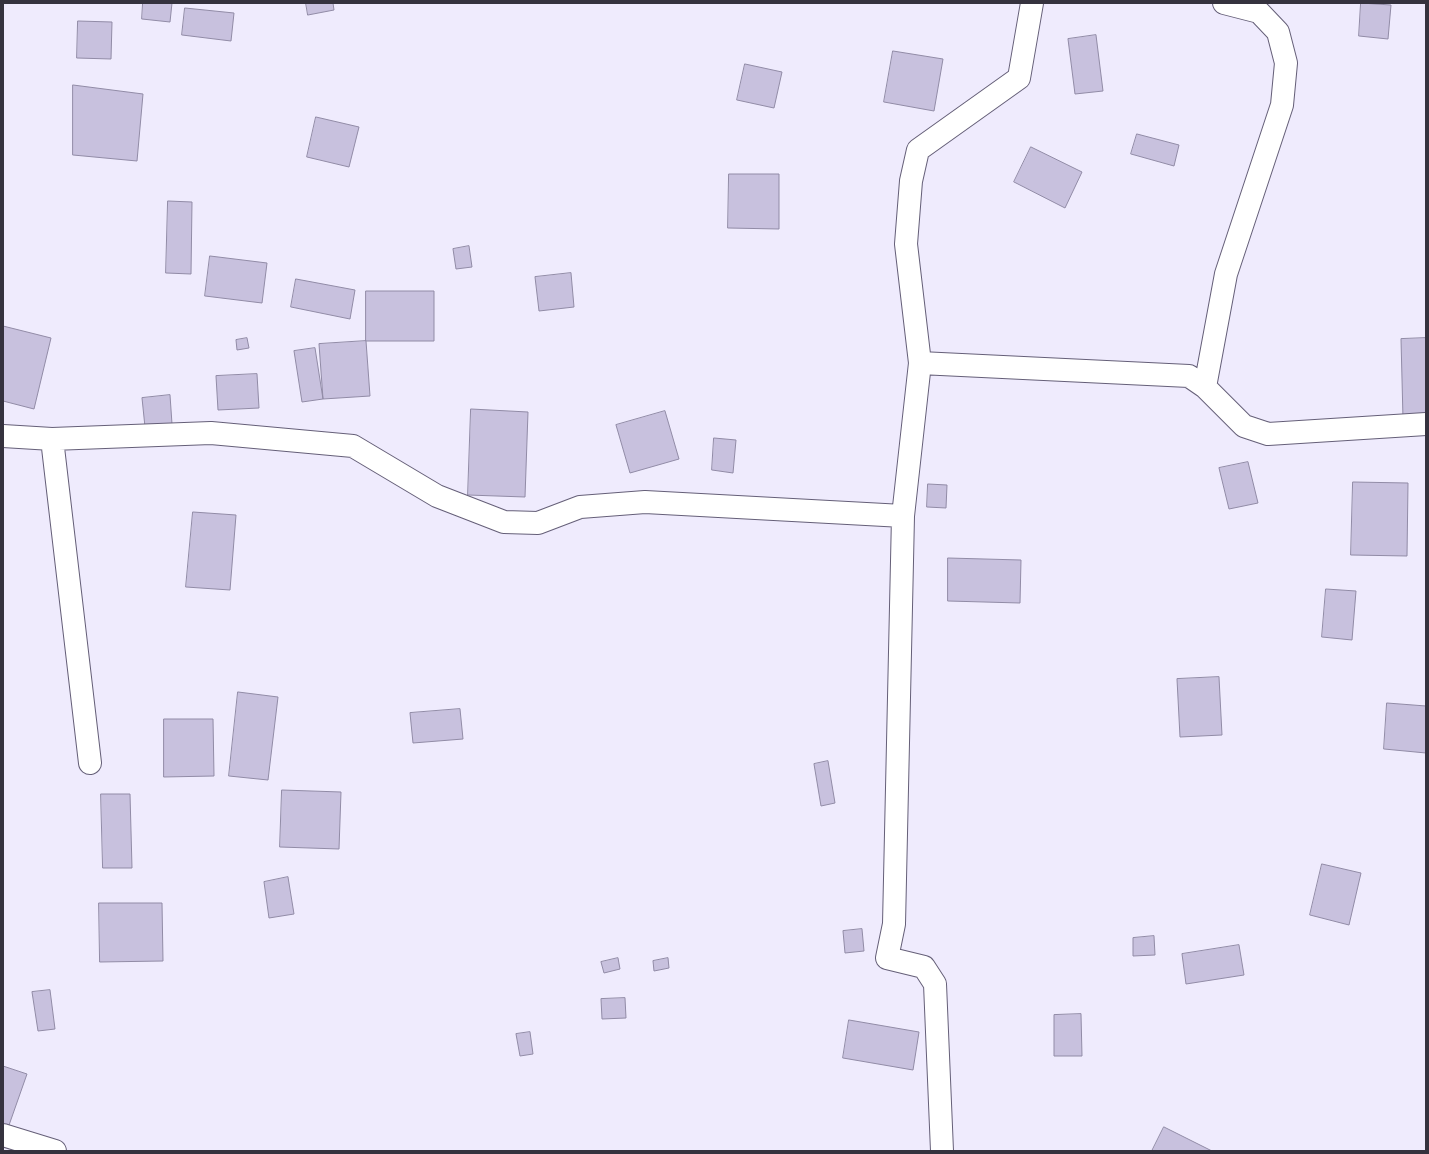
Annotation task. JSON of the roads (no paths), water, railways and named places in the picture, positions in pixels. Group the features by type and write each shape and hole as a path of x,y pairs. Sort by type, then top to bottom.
{"street":[{"path":"942,1151 935,984 924,967 887,958 894,924 903,516 920,363 906,244 911,181 918,150 1019,78 1032,3"},
{"path":"1205,387 1226,274 1282,105 1286,63 1278,32 1258,12 1224,3"},
{"path":"920,363 1189,376 1205,387 1244,426 1268,434 1426,424"},
{"path":"3,436 52,439 211,433 353,446 437,496 504,522 538,523 580,507 645,502 903,516"},
{"path":"52,439 90,763"},
{"path":"3,1135 55,1151"}]}
